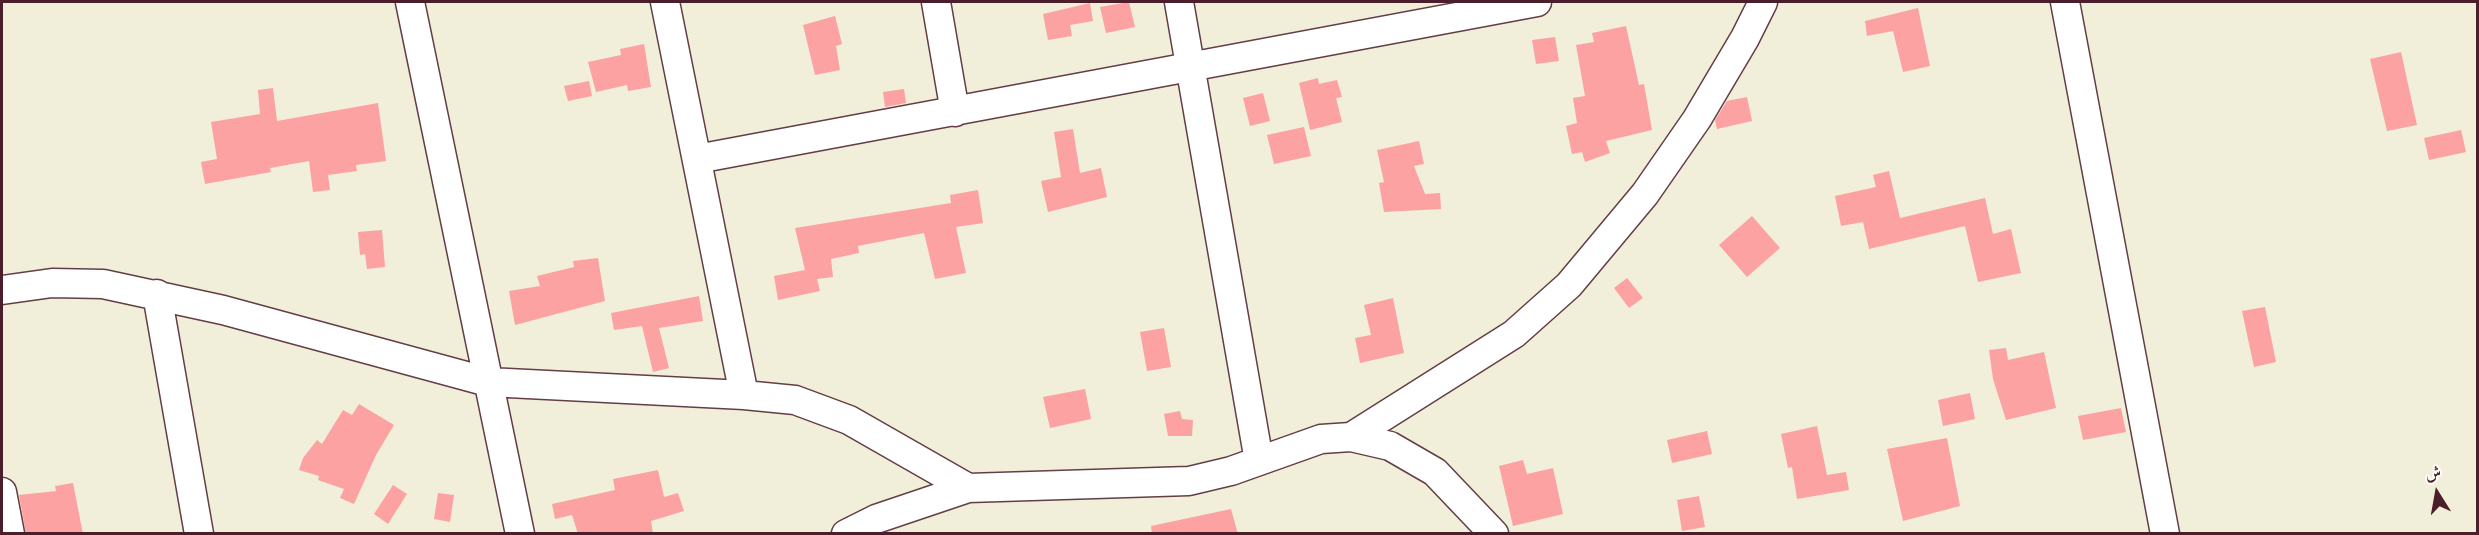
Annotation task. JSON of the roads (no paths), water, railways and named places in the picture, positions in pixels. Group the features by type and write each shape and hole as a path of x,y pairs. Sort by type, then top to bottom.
{"street":[{"path":"665,2 744,395"},
{"path":"936,2 955,112"},
{"path":"1179,2 1259,461"},
{"path":"697,159 1190,69 1537,2"},
{"path":"1351,437 1514,334 1569,285 1645,194 1697,119 1745,38 1762,2"},
{"path":"2065,2 2165,534"},
{"path":"417,3 488,382 520,534"},
{"path":"2,290 52,283 103,284 157,294 488,382 744,395 795,400 849,420 968,488"},
{"path":"157,294 199,534"},
{"path":"846,534 876,519 968,488 1189,481 1232,471 1321,439 1351,437 1390,446 1435,472 1494,534"},
{"path":"2,492 10,534"}]}
